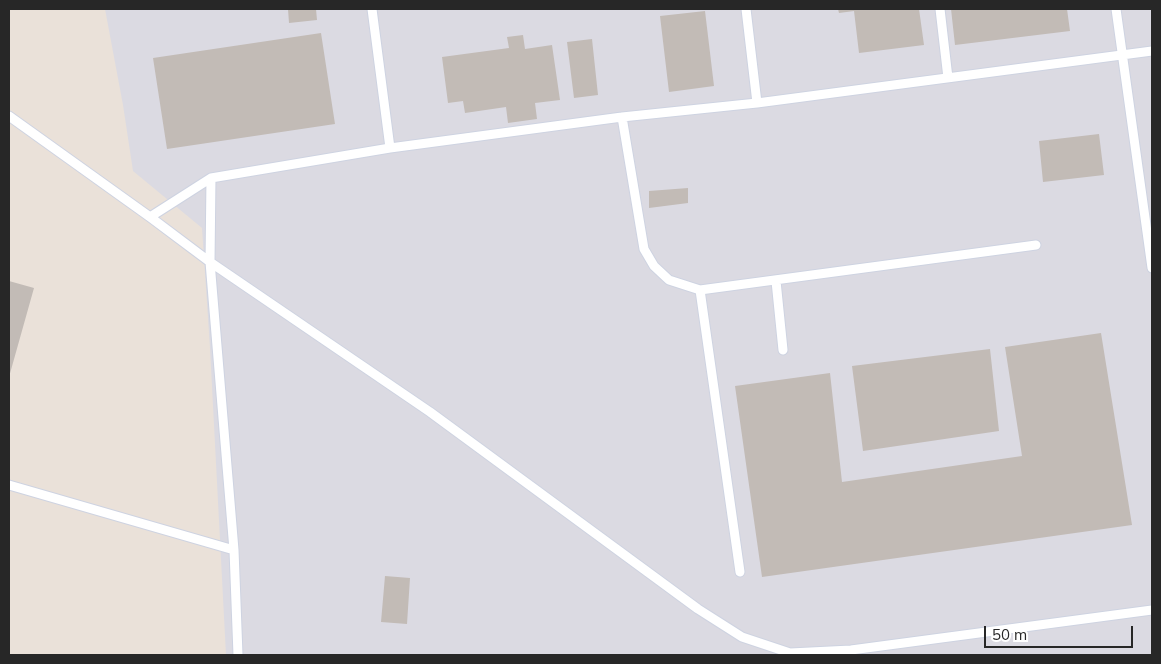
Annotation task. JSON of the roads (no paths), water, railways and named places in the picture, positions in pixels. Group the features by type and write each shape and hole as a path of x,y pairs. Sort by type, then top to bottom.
{"lane":[{"path":"372,9 390,148"},
{"path":"746,9 757,103"},
{"path":"940,9 948,78"},
{"path":"1116,9 1152,268"},
{"path":"150,217 211,178 390,148 622,117 757,103 1152,51"},
{"path":"9,116 210,262 430,412 698,610 742,637 790,653 851,652 1152,610"},
{"path":"622,117 644,249 654,266 668,280 700,290 1036,245"},
{"path":"211,178 210,262 234,550 238,655"},
{"path":"776,281 783,350"},
{"path":"700,290 740,572"},
{"path":"9,485 234,550"}]}
